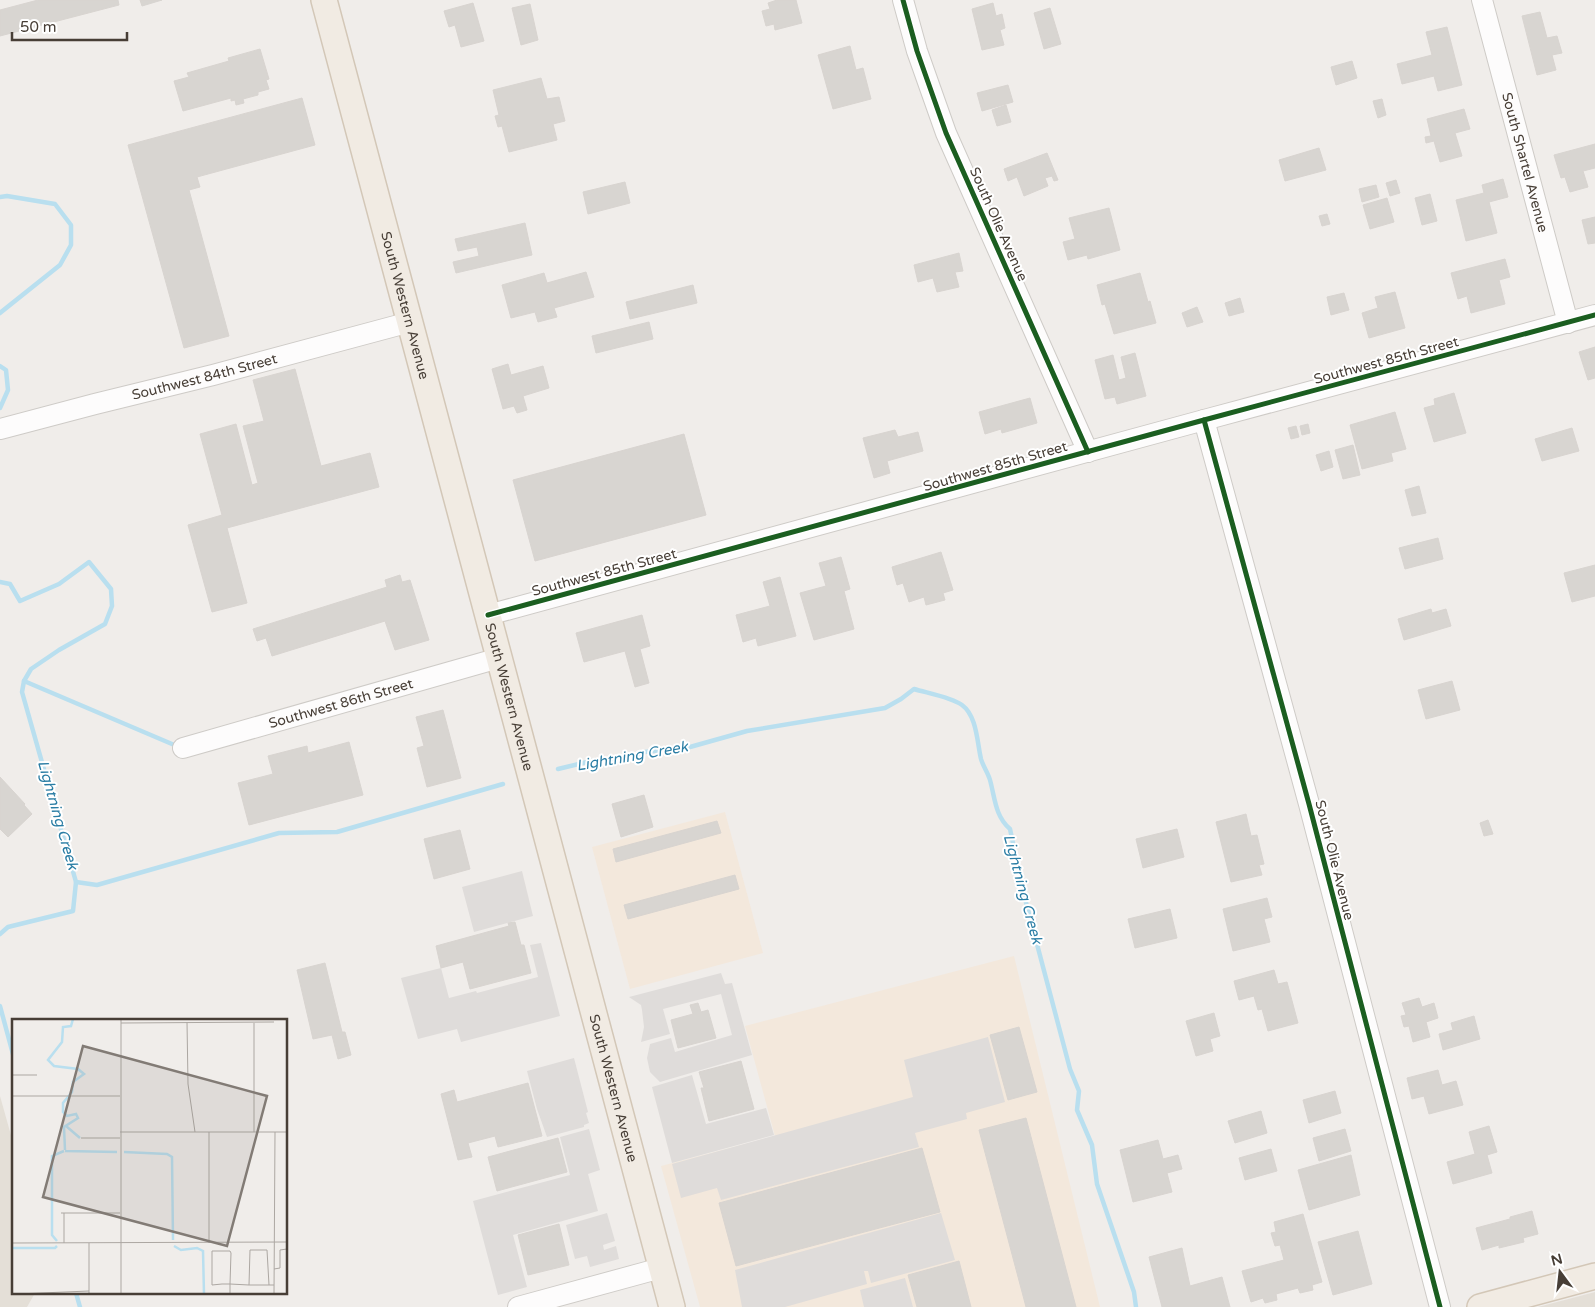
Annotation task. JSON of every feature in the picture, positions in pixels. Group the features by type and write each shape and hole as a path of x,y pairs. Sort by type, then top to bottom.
{"main road":[{"name":"South Western Avenue","path":"324,0 672,1307"},
{"path":"1480,1307 1595,1276"}],"street":[{"name":"South Olie Avenue","path":"902,0 917,51 946,133 1088,452"},
{"name":"South Shartel Avenue","path":"1482,0 1568,323"},
{"name":"Southwest 85th Street","path":"488,615 1595,315"},
{"name":"Southwest 84th Street","path":"4,428 213,375 410,322"},
{"name":"South Olie Avenue","path":"1204,420 1309,804 1440,1307"},
{"name":"Southwest 86th Street","path":"183,748 499,658"},
{"path":"518,1307 661,1268"}],"shaded area":[{"path":"725,812 763,953 630,989 592,847"},
{"path":"522,871 533,916 474,932 462,887"},
{"path":"541,943 560,1016 461,1042 457,1029 418,1039 401,978 441,968 449,998 476,991 477,993 538,977 530,945"},
{"path":"1014,956 1100,1307 700,1307 661,1166 775,1136 745,1026"},
{"path":"721,973 725,984 732,983 752,1055 660,1082 650,1072 647,1058 650,1044 671,1038 675,1052 732,1035 721,994 663,1009 670,1034 641,1042 644,1027 641,1005 629,997"},
{"path":"988,1037 1005,1102 966,1113 967,1119 915,1133 919,1147 721,1200 717,1188 681,1198 672,1164 913,1097 904,1060"},
{"path":"574,1058 589,1123 584,1125 584,1127 547,1137 527,1071"},
{"path":"692,1075 706,1124 766,1108 774,1135 672,1163 652,1087"},
{"path":"0,1096 12,1139 12,1294 34,1294 27,1307 0,1307"},
{"path":"589,1129 600,1170 588,1174 598,1211 513,1235 527,1287 498,1295 473,1201 570,1175 560,1137"},
{"path":"607,1213 615,1241 603,1245 604,1250 616,1246 619,1259 590,1267 587,1256 575,1259 566,1225"},
{"path":"941,1213 955,1260 871,1283 868,1271 864,1271 867,1284 785,1307 742,1307 735,1270"},
{"path":"905,1278 913,1307 864,1307 860,1290"},
{"path":"1595,1292 1595,1307 1538,1307"}],"building":[{"path":"38,0 118,0 119,5 0,36 0,10"},
{"path":"140,0 162,0 142,6"},
{"path":"777,0 796,0 802,23 775,30 774,24 766,26 762,11 770,9 768,3"},
{"path":"473,3 484,41 461,47 455,25 449,27 444,11"},
{"path":"993,3 996,16 1002,14 1005,28 1000,30 1004,45 982,50 972,9"},
{"path":"530,4 538,40 521,45 512,8"},
{"path":"1050,8 1061,44 1044,49 1034,13"},
{"path":"1540,12 1547,38 1557,36 1562,53 1552,55 1556,70 1537,75 1522,16"},
{"path":"1447,27 1462,85 1438,91 1434,76 1402,84 1397,64 1432,55 1426,32"},
{"path":"850,46 856,70 863,68 871,99 833,109 818,55"},
{"path":"260,49 269,79 266,80 269,89 258,92 258,95 243,99 244,103 236,105 235,100 231,101 231,98 183,111 174,81 189,77 187,73 229,61 228,58"},
{"path":"1352,61 1357,78 1336,85 1331,67"},
{"path":"541,78 547,99 559,97 565,121 553,124 557,140 509,152 502,126 498,127 495,116 499,115 493,90"},
{"path":"1008,85 1013,102 982,111 977,93"},
{"path":"302,98 315,145 197,177 200,187 189,190 229,336 184,348 128,145"},
{"path":"1382,99 1386,115 1378,118 1373,101"},
{"path":"1006,105 1011,122 997,126 992,110"},
{"path":"1464,109 1470,129 1455,133 1462,156 1440,162 1434,141 1426,143 1425,137 1431,136 1427,119"},
{"path":"1595,144 1595,168 1583,171 1588,187 1570,192 1565,177 1561,178 1554,155"},
{"path":"1319,148 1326,170 1285,181 1279,160"},
{"path":"1047,153 1058,180 1054,181 1052,176 1045,178 1048,186 1024,196 1017,177 1008,181 1004,169"},
{"path":"1503,179 1508,197 1489,202 1497,233 1466,241 1456,200 1484,193 1482,185"},
{"path":"1396,180 1400,193 1390,196 1386,183"},
{"path":"625,182 630,203 588,214 583,192"},
{"path":"1376,185 1379,197 1362,202 1359,189"},
{"path":"1430,194 1437,221 1422,225 1415,198"},
{"path":"1387,198 1394,222 1370,229 1363,205"},
{"path":"1109,208 1120,250 1088,259 1087,255 1068,260 1063,242 1075,239 1069,218"},
{"path":"1327,214 1330,224 1322,226 1319,216"},
{"path":"1595,217 1595,243 1588,244 1582,220"},
{"path":"525,223 532,255 456,273 453,262 479,256 477,247 458,251 455,239"},
{"path":"959,253 963,271 955,272 959,287 937,292 933,278 918,282 914,265"},
{"path":"1505,259 1510,277 1499,280 1505,304 1471,313 1467,296 1458,299 1451,273"},
{"path":"586,272 594,297 554,308 557,317 538,322 535,312 511,318 502,285 544,273 547,283"},
{"path":"1140,273 1156,323 1114,334 1105,304 1102,305 1097,285"},
{"path":"693,285 697,303 630,319 626,302"},
{"path":"1395,292 1405,328 1369,338 1362,313 1378,308 1375,297"},
{"path":"1344,293 1349,310 1331,315 1327,297"},
{"path":"1240,298 1244,312 1229,316 1225,303"},
{"path":"1197,307 1203,322 1187,327 1182,313"},
{"path":"649,322 653,339 596,353 592,336"},
{"path":"1595,347 1595,378 1588,380 1579,352"},
{"path":"1135,353 1146,396 1117,404 1115,397 1105,399 1095,360 1113,355 1119,380 1126,378 1121,357"},
{"path":"508,364 511,375 543,366 549,388 523,396 527,410 517,413 514,406 503,409 492,369"},
{"path":"295,369 321,466 370,453 379,487 227,528 247,603 212,612 188,525 222,515 200,434 236,424 252,485 258,483 243,426 264,421 253,380"},
{"path":"1454,393 1466,433 1434,442 1424,408 1435,405 1434,399"},
{"path":"1030,398 1037,423 1002,433 1001,429 985,434 979,412"},
{"path":"1395,412 1406,449 1391,453 1393,461 1362,469 1350,425"},
{"path":"1308,424 1310,433 1302,435 1300,426"},
{"path":"1296,426 1299,437 1291,439 1288,428"},
{"path":"1572,428 1579,451 1542,461 1535,439"},
{"path":"895,430 898,437 918,432 923,451 887,461 890,473 874,478 863,438"},
{"path":"684,434 706,515 535,561 513,480"},
{"path":"1353,445 1360,475 1343,479 1335,450"},
{"path":"1329,451 1333,467 1321,471 1316,455"},
{"path":"1419,486 1426,513 1412,516 1405,490"},
{"path":"1438,538 1443,559 1405,569 1399,548"},
{"path":"941,552 953,590 943,593 945,600 926,605 924,597 909,602 903,583 897,585 892,567"},
{"path":"841,557 850,589 844,591 854,629 814,640 800,593 826,586 819,563"},
{"path":"1595,565 1595,596 1572,602 1564,573"},
{"path":"400,575 402,582 410,580 429,640 395,650 385,621 272,656 266,638 257,641 253,629 387,587 385,580"},
{"path":"780,577 796,636 758,646 756,638 743,642 736,615 770,606 763,582"},
{"path":"1431,609 1432,613 1446,609 1451,626 1404,640 1398,619"},
{"path":"642,615 650,646 640,649 649,683 635,687 625,651 584,662 576,633"},
{"path":"1452,681 1460,710 1426,719 1418,690"},
{"path":"443,710 461,778 427,787 417,748 424,746 416,717"},
{"path":"349,742 363,795 249,825 238,783 273,774 268,756 307,746 308,753"},
{"path":"0,777 32,814 8,837 0,829"},
{"path":"644,795 653,827 621,837 612,804"},
{"path":"1246,814 1251,836 1257,835 1264,864 1259,865 1262,875 1231,882 1216,822"},
{"path":"1488,820 1493,834 1484,836 1480,823"},
{"path":"717,821 721,833 616,862 613,849"},
{"path":"1177,829 1184,857 1143,868 1136,839"},
{"path":"460,830 470,869 434,879 424,839"},
{"path":"735,875 739,889 628,919 624,905"},
{"path":"1267,898 1272,917 1264,919 1270,942 1233,951 1223,909"},
{"path":"1170,909 1177,938 1135,948 1128,919"},
{"path":"515,922 521,945 524,945 531,973 470,989 463,962 441,968 436,946 509,926 508,923"},
{"path":"325,963 342,1032 345,1032 351,1055 338,1059 332,1035 313,1039 297,970"},
{"path":"1274,970 1278,984 1287,982 1298,1023 1268,1031 1262,1009 1258,1010 1254,996 1239,1000 1234,981"},
{"path":"1419,998 1422,1007 1434,1003 1438,1018 1426,1022 1430,1037 1413,1042 1409,1026 1404,1027 1401,1016 1406,1015 1402,1003"},
{"path":"698,1003 701,1012 708,1010 716,1038 678,1048 671,1020 693,1014 690,1005"},
{"path":"1214,1013 1220,1036 1210,1039 1213,1051 1196,1056 1186,1021"},
{"path":"1474,1016 1480,1039 1443,1050 1439,1034 1453,1030 1451,1023"},
{"path":"1019,1027 1037,1092 1008,1100 990,1035"},
{"path":"741,1061 754,1109 709,1121 701,1088 704,1088 699,1072"},
{"path":"1438,1070 1442,1085 1456,1081 1463,1105 1429,1114 1424,1096 1412,1099 1407,1078"},
{"path":"528,1083 542,1136 498,1147 495,1136 468,1143 472,1157 458,1160 441,1094 454,1090 457,1102"},
{"path":"1335,1091 1341,1113 1309,1123 1303,1100"},
{"path":"1261,1111 1267,1133 1235,1143 1228,1121"},
{"path":"1026,1118 1076,1307 1026,1307 979,1130"},
{"path":"1489,1126 1497,1152 1487,1155 1492,1173 1453,1184 1447,1162 1475,1154 1469,1132"},
{"path":"1345,1129 1351,1151 1319,1161 1313,1138"},
{"path":"558,1138 567,1172 497,1191 488,1157"},
{"path":"1158,1140 1163,1159 1178,1155 1182,1169 1167,1173 1172,1192 1133,1202 1120,1150"},
{"path":"922,1148 940,1212 736,1266 719,1203"},
{"path":"1271,1149 1277,1171 1245,1180 1239,1158"},
{"path":"1351,1155 1360,1195 1309,1210 1298,1170"},
{"path":"1532,1211 1538,1234 1523,1238 1524,1242 1499,1248 1499,1245 1482,1250 1476,1228"},
{"path":"1303,1214 1322,1282 1312,1285 1313,1290 1300,1293 1298,1288 1276,1294 1277,1300 1265,1303 1263,1298 1251,1302 1242,1271 1284,1260 1280,1245 1275,1246 1271,1233 1276,1232 1274,1222"},
{"path":"559,1224 569,1265 528,1275 518,1235"},
{"path":"1358,1231 1372,1284 1333,1295 1318,1242"},
{"path":"1182,1248 1190,1286 1222,1277 1230,1307 1162,1307 1149,1257"},
{"path":"959,1261 971,1307 917,1307 908,1275"}],"waterway":[{"name":"Lightning Creek","path":"0,197 7,196 55,204 71,225 71,245 60,265 0,313"},
{"name":"Lightning Creek","path":"0,366 6,370 8,390 0,408"},
{"name":"Lightning Creek","path":"0,582 10,584 20,601 59,584 89,562 111,589 112,606 105,624 59,650 31,669 24,681 22,692 76,882 73,911 8,927 0,934"},
{"path":"24,681 179,747"},
{"name":"Lightning Creek","path":"558,769 591,761 625,760 645,752 690,747 747,731 885,708 914,689 945,697 962,705 974,722 981,759 990,780 998,813 1010,829 1024,895 1070,1069 1079,1091 1077,1110 1092,1145 1097,1184 1134,1292 1136,1307"},
{"name":"Lightning Creek","path":"76,882 97,885 279,833 337,832 503,784"},
{"path":"0,1006 12,1051"},
{"path":"76,1294 80,1307"}],"cycle path":[{"path":"903,0 917,51 946,133 1088,452"},
{"path":"488,615 1595,315"},
{"path":"1204,420 1309,804 1440,1307"}]}
